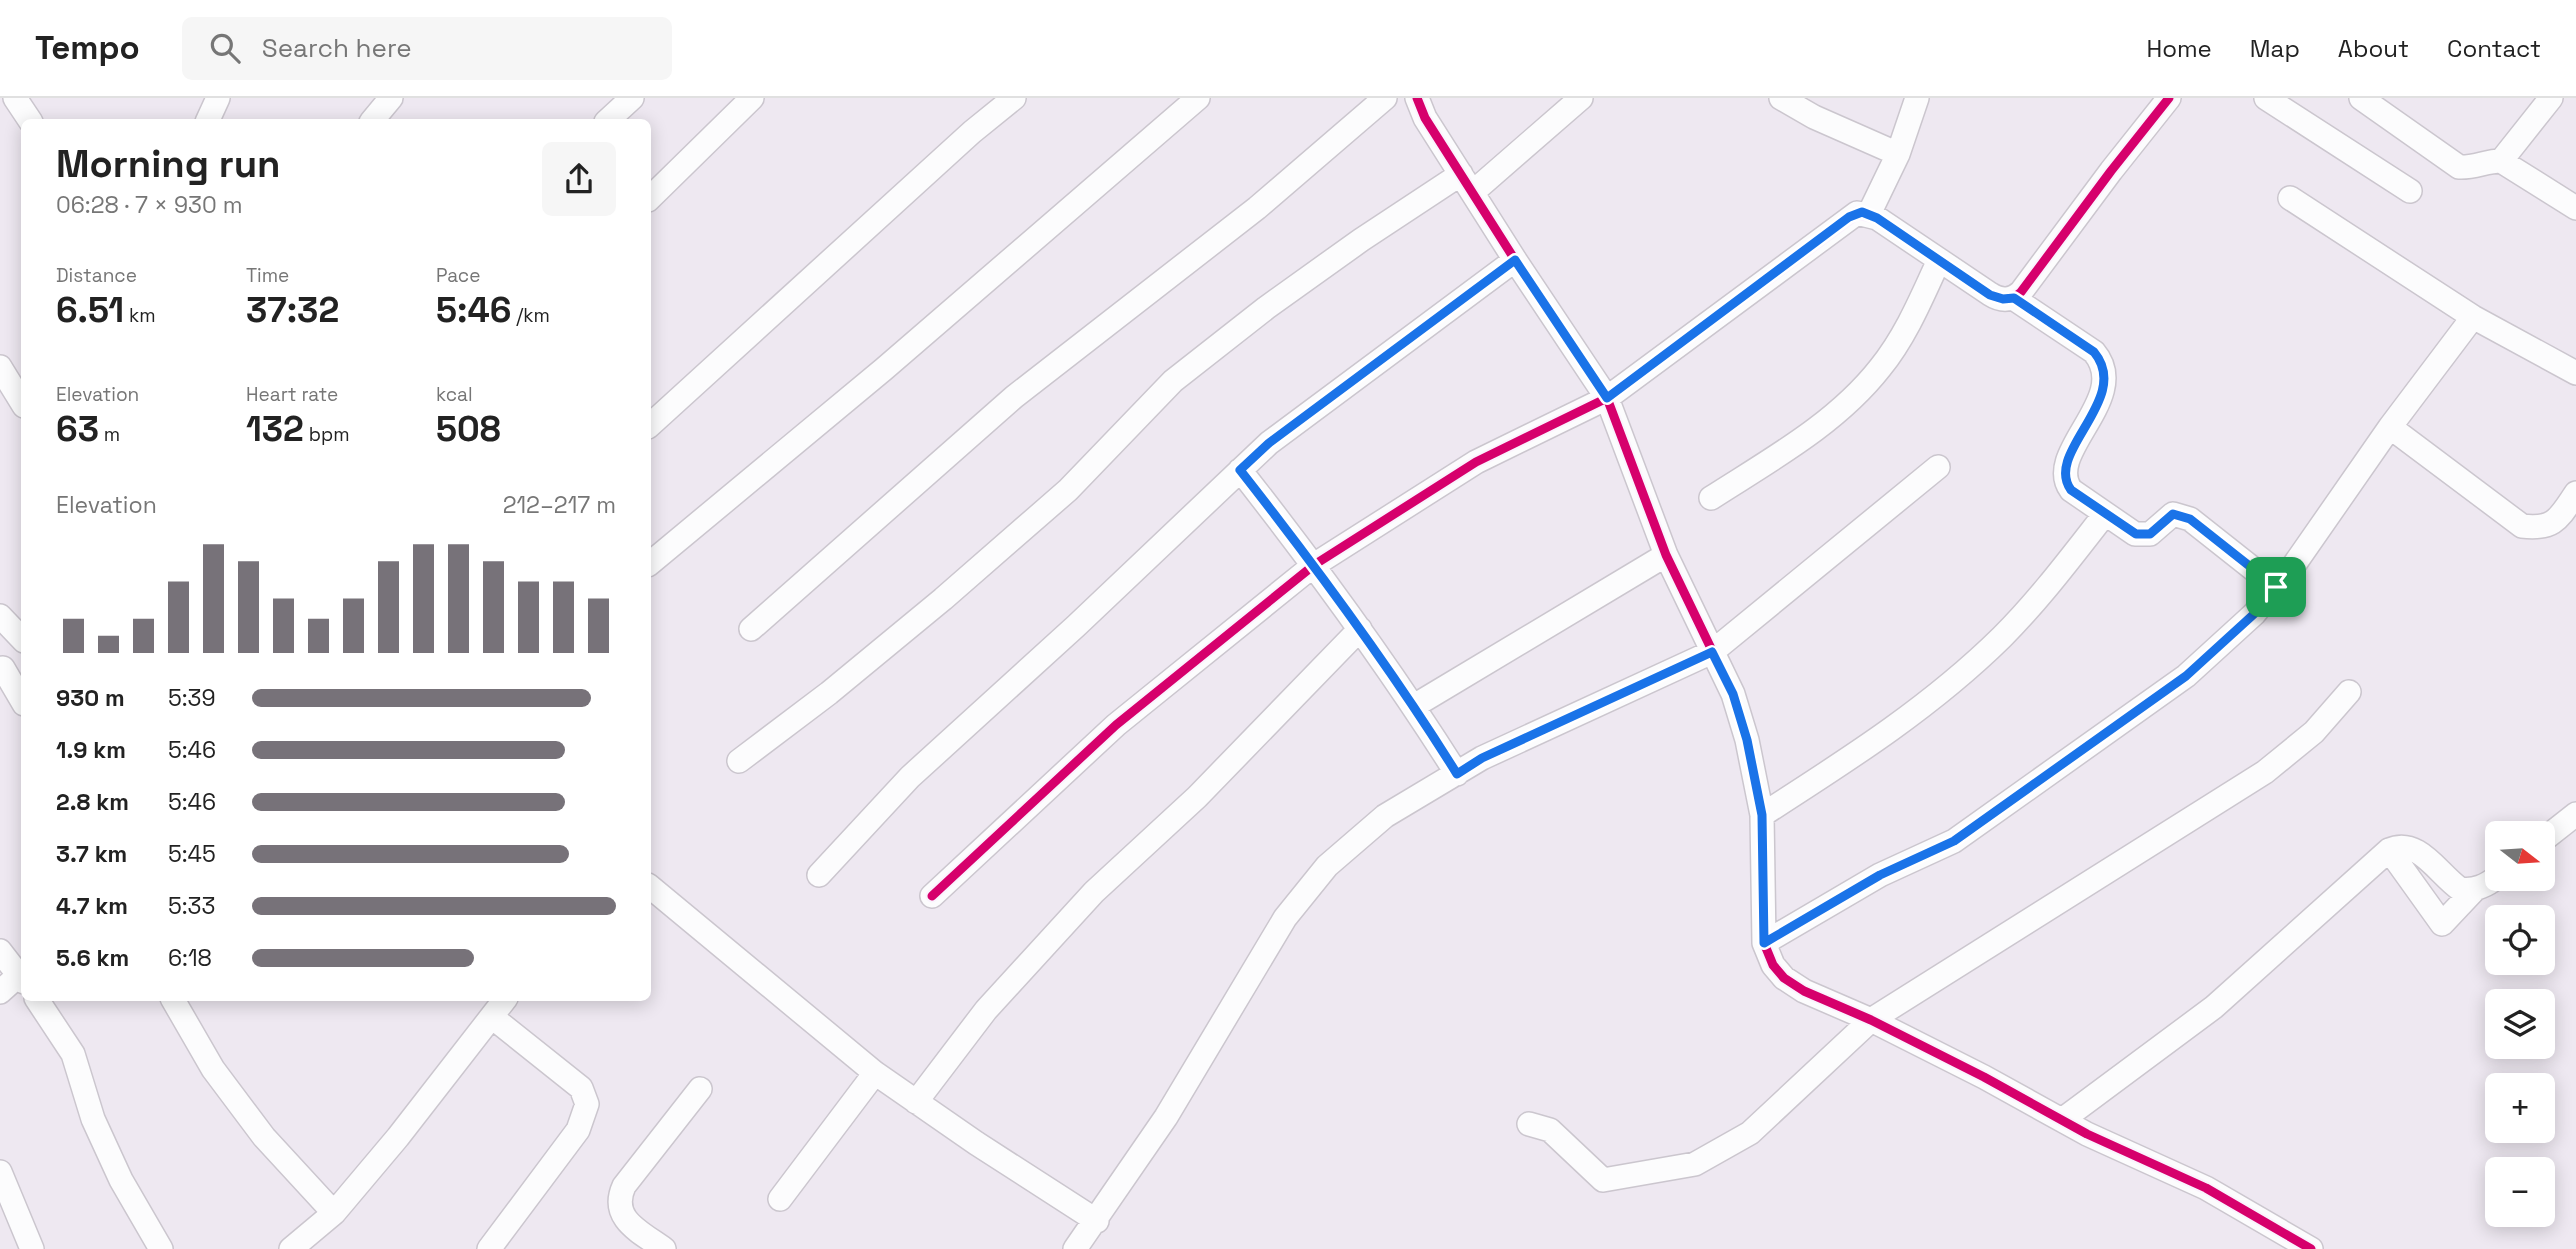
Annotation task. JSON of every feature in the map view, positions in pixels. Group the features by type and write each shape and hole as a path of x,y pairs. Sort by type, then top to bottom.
{"street":[{"path":"15,98 29,119"},
{"path":"208,119 218,98"},
{"path":"374,119 391,98"},
{"path":"609,119 632,98"},
{"path":"651,197 752,98"},
{"path":"651,424 972,132 1014,98"},
{"path":"651,562 894,360 1198,98"},
{"path":"751,629 1014,397 1257,208 1385,98"},
{"path":"739,761 829,693 954,590 1068,490 1173,381 1266,308 1340,255 1467,183 1581,98"},
{"path":"1781,98 1814,117 1898,154"},
{"path":"1869,214 1898,154 1917,98"},
{"path":"2014,298 2169,98"},
{"path":"2266,98 2410,191"},
{"path":"2361,98 2459,167 2471,168 2490,161 2501,161 2576,208"},
{"path":"2501,161 2551,98"},
{"path":"1418,99 1426,118 1515,260 1607,398 1666,555 1737,706 1747,740 1762,815 1764,943 1773,965 1784,978 1804,991 1871,1020 1984,1077 2087,1134 2206,1188 2312,1249"},
{"path":"2290,198 2473,317 2576,373"},
{"path":"932,896 1116,725 1314,565 1476,462 1607,398 1857,213 1869,214 1996,298 2014,298 2094,352 2102,362 2106,375 2104,389 2066,466 2071,490 2136,534 2156,531 2173,514 2190,519 2276,587"},
{"path":"819,875 910,776 1076,626 1269,443 1515,260"},
{"path":"1711,498 1840,411 1881,368 1903,333 1939,260"},
{"path":"1764,943 1880,875 1954,841 2186,676 2254,614 2294,565 2390,427 2473,317"},
{"path":"0,367 21,401"},
{"path":"2390,427 2522,526 2548,526 2558,520 2576,493"},
{"path":"1075,1249 1097,1221 1166,1117 1285,918 1327,866 1385,817 1482,758 1712,652 1938,467"},
{"path":"1240,470 1314,565 1415,706 1457,774"},
{"path":"1762,815 1863,751 1936,697 2003,636 2105,514"},
{"path":"1415,706 1666,555"},
{"path":"0,616 21,640"},
{"path":"916,1102 986,1010 1094,892 1196,797 1360,629"},
{"path":"21,647 1,669 21,699"},
{"path":"1529,1124 1550,1130 1604,1180 1695,1164 1750,1133 1871,1020 2265,772 2314,732 2349,692"},
{"path":"2555,831 2576,814"},
{"path":"2062,1120 2214,1007 2389,850 2397,846 2412,848 2460,889 2475,889 2485,885"},
{"path":"2389,850 2442,924 2475,889"},
{"path":"651,887 874,1073 1097,1221"},
{"path":"0,951 21,977"},
{"path":"0,992 21,979"},
{"path":"38,1001 73,1054 93,1119 121,1180 161,1249"},
{"path":"174,1001 213,1069 264,1137 334,1213"},
{"path":"291,1249 334,1213 504,1001"},
{"path":"489,1249 578,1130 587,1104 581,1088 492,1017"},
{"path":"780,1199 874,1073"},
{"path":"664,1249 630,1224 622,1214 620,1196 624,1186 700,1089"},
{"path":"0,1172 32,1249"}],"cycle path":[{"path":"1417,98 1425,118 1607,398 1666,555 1733,694 1747,740 1762,815 1764,943 1773,965 1784,978 1804,991 1871,1020 1984,1077 2087,1134 2206,1188 2311,1249"},
{"path":"932,896 1116,725 1314,565 1476,462 1607,398 1857,213 1877,218 1994,296 2006,299 2017,295 2169,98"}],"route":[{"path":"1862,212 1877,218 1990,295 2003,299 2014,298 2094,352 2102,362 2106,375 2104,389 2066,466 2067,484 2071,490 2136,534 2156,531 2173,514 2190,519 2276,587 2254,614 2186,676 1954,841 1880,875 1764,943 1762,815 1747,740 1733,694 1712,652 1482,758 1457,774 1415,706 1314,565 1240,470 1269,443 1515,260 1607,398 1849,217 1862,212"}]}
